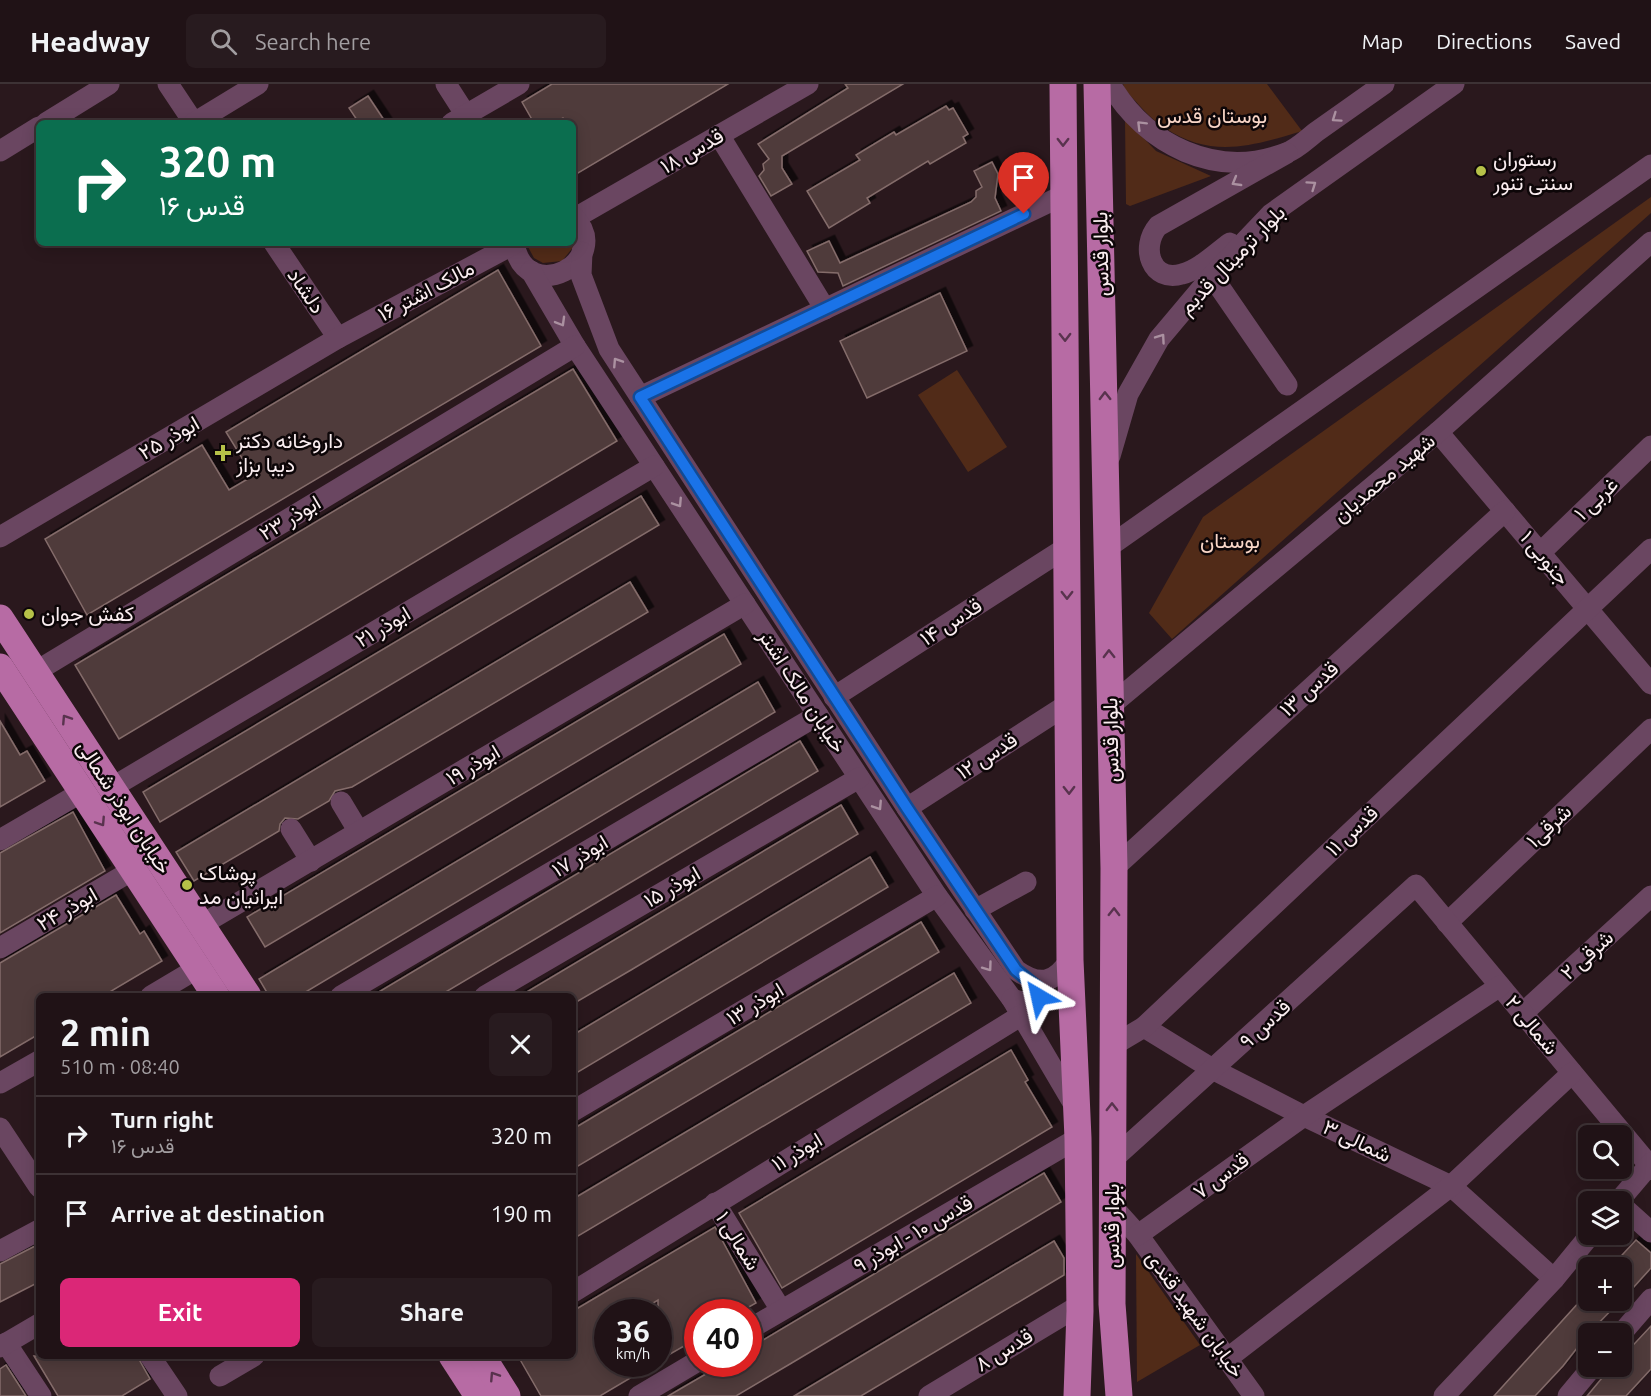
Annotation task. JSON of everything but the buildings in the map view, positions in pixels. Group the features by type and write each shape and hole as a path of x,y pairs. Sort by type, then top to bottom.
{"main road":[{"name":"بلوار قدس","path":"1063,84 1070,960 1078,1138 1080,1308 1077,1396"},
{"name":"بلوار قدس","path":"1097,84 1114,867 1112,1304 1119,1396"},
{"name":"خیابان ابوذر شمالی","path":"0,618 246,993"},
{"name":"خیابان ابوذر شمالی","path":"4,681 82,792 214,993"},
{"path":"1107,1396 1112,1304"},
{"path":"1080,1308 1091,1396"},
{"path":"454,1359 471,1393"},
{"path":"484,1359 507,1396"}],"street":[{"path":"51,120 109,84"},
{"path":"168,84 192,120"},
{"path":"199,120 258,84"},
{"path":"446,84 463,120 519,84"},
{"name":"قدس ۱۸","path":"576,216 808,84"},
{"path":"1110,84 1124,107 1149,133 1181,151 1216,160 1252,161 1287,153"},
{"path":"1271,214 1182,275 1161,272 1148,255 1148,244 1158,226 1287,153 1384,84"},
{"name":"بلوار ترمینال قدیم","path":"1107,469 1128,394 1159,339 1212,276 1271,214 1455,84"},
{"path":"0,151 36,129"},
{"path":"719,135 825,309"},
{"path":"1107,548 1651,165"},
{"path":"640,397 1064,195"},
{"name":"خیابان مالک اشتر","path":"576,221 583,234 581,275 609,349 907,808 1016,970 1029,979"},
{"name":"شهید محمدیان","path":"1110,706 1438,432 1651,242"},
{"name":"دلشاد","path":"276,246 338,339"},
{"name":"مالک اشتر ۱۶","path":"338,339 510,246"},
{"name":"خیابان مالک اشتر","path":"515,246 517,255 531,271 575,346 859,778 937,896 1017,1007 1076,1108"},
{"path":"531,271 551,276 561,273 571,268 582,252"},
{"path":"1212,276 1287,385"},
{"name":"ابوذر ۲۵","path":"0,537 338,339"},
{"name":"ابوذر ۲۳","path":"35,672 575,346"},
{"name":"۱ جنوبی","path":"1438,432 1651,684"},
{"name":"غربی ۱","path":"1540,553 1651,446"},
{"name":"ابوذر ۲۱","path":"111,788 654,466"},
{"name":"قدس ۱۳","path":"1114,867 1505,511"},
{"name":"قدس ۱۴","path":"834,697 1067,547"},
{"name":"قدس ۱۱","path":"1112,1046 1144,1027 1651,549"},
{"name":"ابوذر ۱۹","path":"201,925 745,604"},
{"name":"قدس ۱۲","path":"907,808 1068,704"},
{"name":"ابوذر ۱۷","path":"346,993 818,715"},
{"name":"شرقی۱","path":"1447,922 1651,729"},
{"name":"ابوذر ۱۵","path":"490,993 859,778"},
{"path":"0,840 82,792"},
{"path":"341,802 359,832"},
{"path":"291,829 311,861"},
{"name":"ابوذر ۲۴","path":"0,948 133,870"},
{"path":"975,909 1026,882"},
{"name":"شمالی ۲","path":"1416,885 1650,1164"},
{"name":"قدس ۹","path":"1112,1160 1416,885"},
{"name":"ابوذر ۱۳","path":"576,1109 937,896"},
{"name":"شرقی ۲","path":"1523,1014 1651,896"},
{"path":"1029,979 1046,980 1061,974 1070,960"},
{"path":"156,993 198,968"},
{"path":"1017,1007 1036,1001 1039,997 1038,988 1029,979"},
{"name":"قدس ۷","path":"1138,1235 1305,1116 1500,986"},
{"name":"ابوذر ۱۱","path":"576,1290 1017,1007"},
{"name":"شمالی ۳","path":"1144,1027 1214,1070 1451,1186 1554,1279"},
{"path":"0,1083 36,1062"},
{"path":"1228,1358 1451,1186 1572,1073"},
{"path":"0,1128 36,1182"},
{"name":"قدس ۱۰ - ابوذر ۹","path":"762,1322 1078,1138"},
{"path":"1627,1191 1650,1164"},
{"name":"شمالی ۱","path":"714,1203 782,1310"},
{"name":"خیابان شهید قندی","path":"1111,1205 1138,1235 1254,1396"},
{"path":"1632,1215 1651,1232"},
{"path":"0,1251 36,1232"},
{"path":"1444,1396 1554,1279 1582,1245"},
{"path":"1630,1323 1651,1299"},
{"name":"قدس ۸","path":"929,1396 950,1390 1080,1308"},
{"path":"36,1326 3,1345 41,1396"},
{"path":"152,1359 174,1395"},
{"path":"220,1376 250,1359"},
{"path":"639,1396 684,1369"},
{"path":"1568,1396 1584,1377"}],"green space":[{"name":"بوستان قدس","path":"1123,84 1267,84 1302,131 1249,145 1216,147 1199,144 1182,138 1159,124 1125,90"},
{"path":"1125,119 1156,151 1211,176 1130,206 1126,204"},
{"name":"بوستان","path":"1651,197 1651,213 1172,639 1149,613 1203,517"},
{"path":"528,246 574,246 562,261 543,263 534,258"},
{"path":"957,370 1007,447 968,472 918,395"},
{"path":"1136,1254 1200,1345 1137,1382"}],"place":[{"name":"رستوران سنتی تنور","path":"1481,171"},
{"name":"داروخانه دکتر دیبا بزاز","path":"223,453"},
{"name":"کفش جوان","path":"29,614"},
{"name":"پوشاک ایرانیان مد","path":"187,885"}],"route":[{"path":"1024,214 640,397 907,808 1016,970 1035,983 1039,997"}]}
